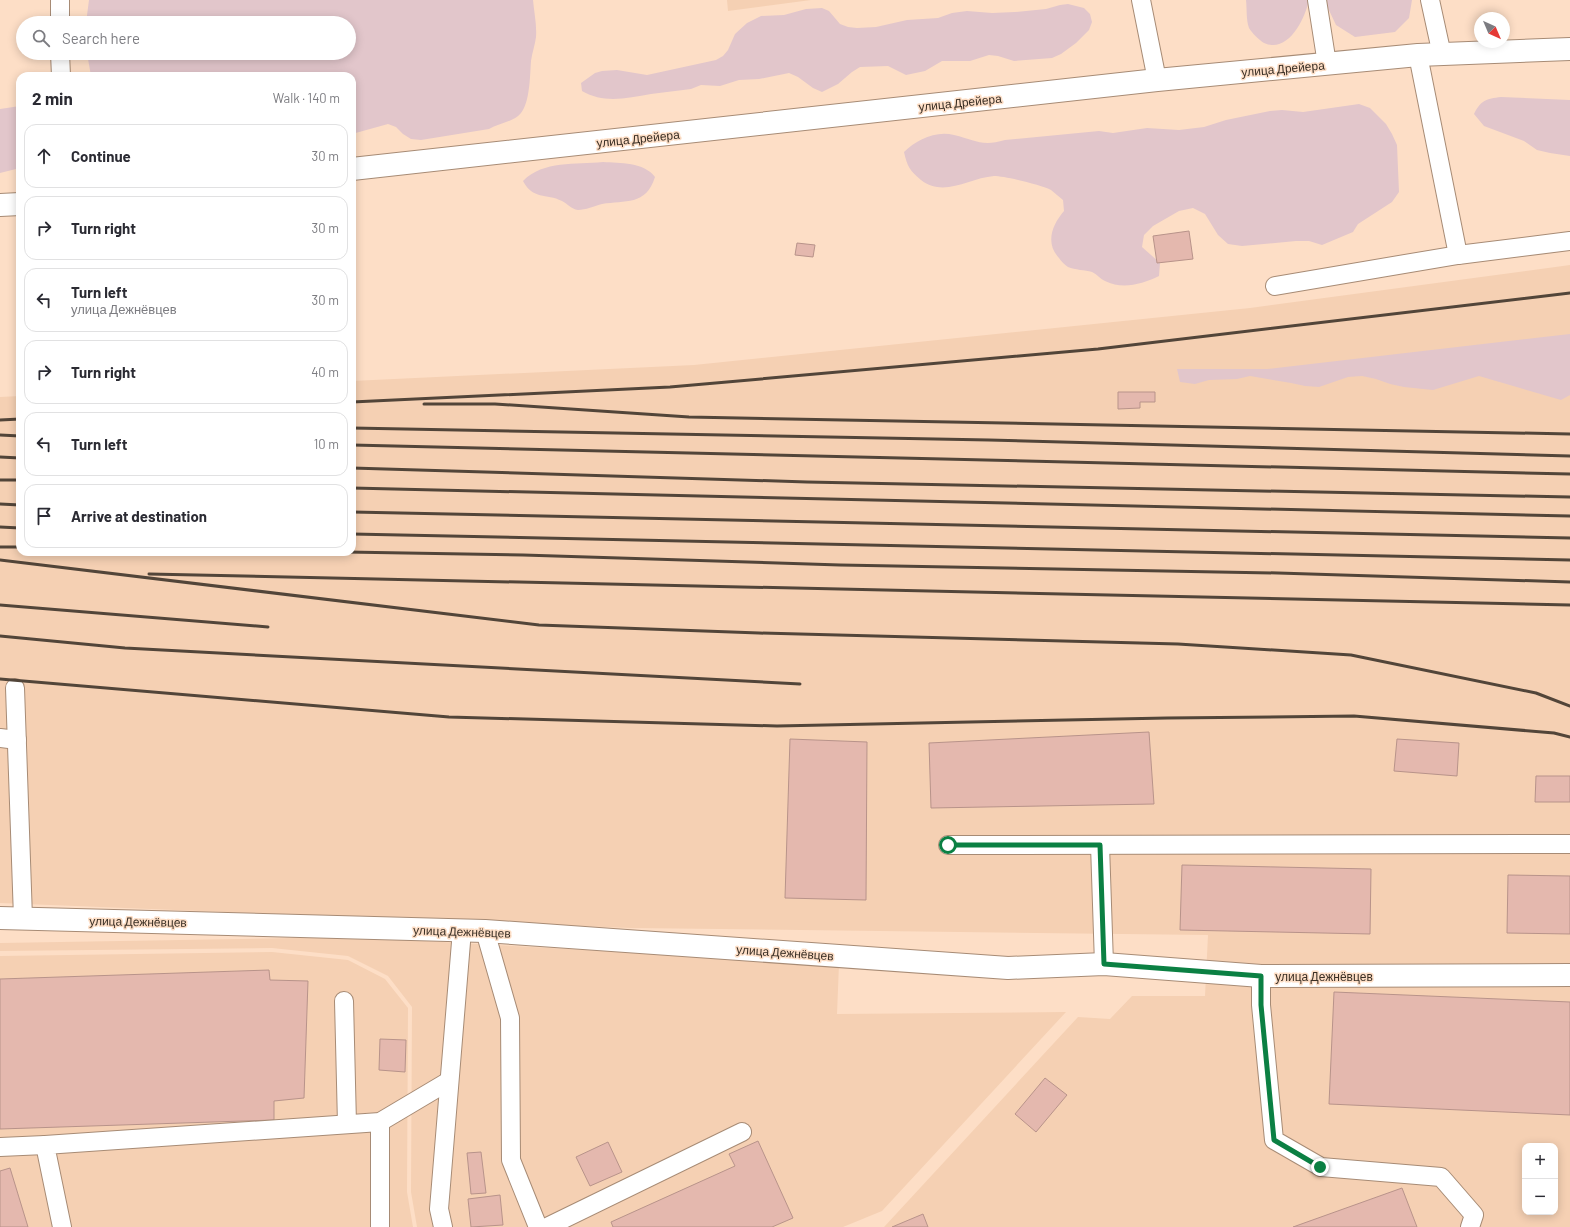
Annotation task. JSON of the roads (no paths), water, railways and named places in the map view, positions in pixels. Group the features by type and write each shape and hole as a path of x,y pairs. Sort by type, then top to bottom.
{"street":[{"name":"улица Дрейера","path":"356,169 1157,80 1418,55 1570,49"},
{"path":"0,205 16,204"},
{"name":"улица Дежнёвцев","path":"0,918 485,931 1008,968 1104,964 1261,976 1570,975"}],"lane":[{"path":"60,0 60,16"},
{"path":"1141,0 1157,80"},
{"path":"1317,0 1327,64"},
{"path":"1430,0 1442,55"},
{"path":"1418,55 1458,255"},
{"path":"60,60 61,72"},
{"path":"1274,286 1458,255 1570,241"},
{"path":"15,688 9,739 23,918"},
{"path":"948,845 1570,844"},
{"path":"1100,845 1104,964"},
{"path":"443,1227 439,1209 462,930"},
{"path":"485,931 510,1018 511,1160 538,1227"},
{"path":"1261,976 1261,1005 1274,1140 1320,1167 1441,1177 1474,1215 1470,1227"},
{"path":"344,1001 347,1124"},
{"path":"0,1147 380,1122 449,1081"},
{"path":"380,1122 380,1227"},
{"path":"547,1227 742,1132"},
{"path":"45,1145 62,1227"}],"railway":[{"path":"356,402 670,387 1098,349 1570,293"},
{"path":"424,404 495,404 689,417 1570,434"},
{"path":"0,420 16,419"},
{"path":"356,428 989,440 1570,456"},
{"path":"0,435 16,436"},
{"path":"356,445 1570,474"},
{"path":"0,457 16,458"},
{"path":"356,468 807,482 1570,497"},
{"path":"0,480 16,480"},
{"path":"356,488 1570,516"},
{"path":"0,504 16,505"},
{"path":"356,512 1570,538"},
{"path":"0,527 16,528"},
{"path":"356,534 1570,560"},
{"path":"0,547 16,547"},
{"path":"356,552 523,555 840,565 1278,573 1570,582"},
{"path":"0,560 539,625 759,633 1178,644 1351,655 1536,693 1570,706"},
{"path":"149,574 1570,605"},
{"path":"0,605 268,627"},
{"path":"0,636 125,648 800,684"},
{"path":"0,679 449,717 777,726 1167,718 1354,716 1554,733 1570,737"}]}
